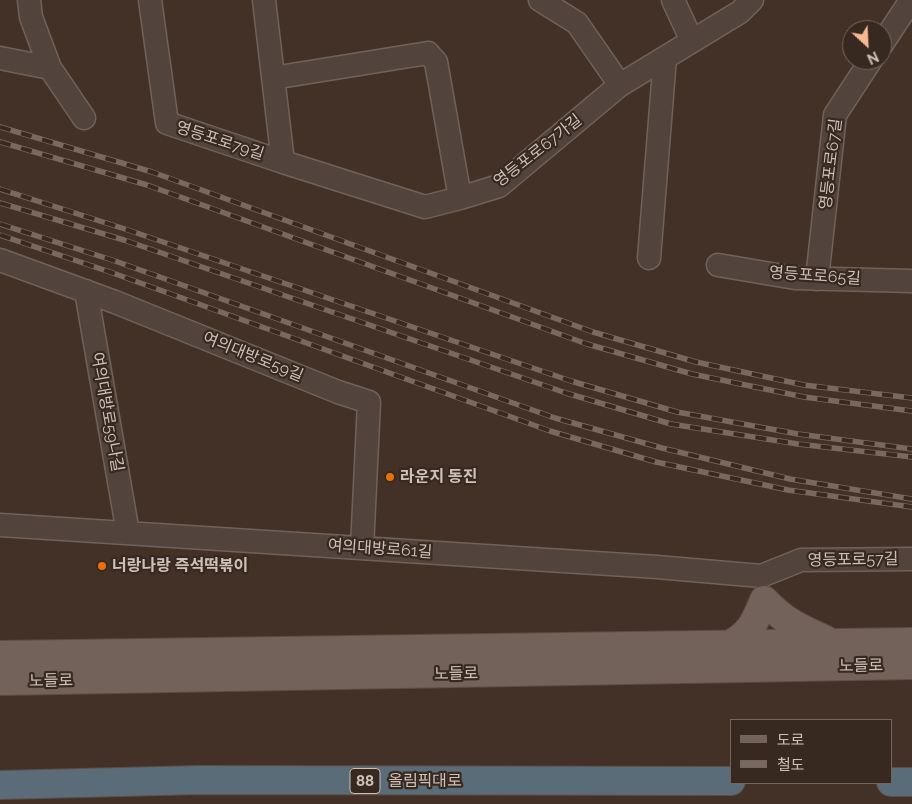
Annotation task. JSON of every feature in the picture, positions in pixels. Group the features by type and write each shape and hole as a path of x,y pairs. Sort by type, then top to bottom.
{"highway":[{"name":"올림픽대로","path":"0,785 200,780 730,781"},
{"path":"892,782 912,782"}],"main road":[{"path":"762,588 777,614 790,623 832,642"},
{"path":"731,644 744,636 754,624 762,588"},
{"name":"노들로","path":"0,655 906,641"},
{"name":"노들로","path":"0,681 912,665"}],"street":[{"path":"28,0 31,17 50,68 84,118"},
{"name":"영등포로79길","path":"150,0 167,123 283,162 264,0"},
{"path":"540,0 577,23 620,85"},
{"path":"673,0 692,41"},
{"name":"영등포로67가길","path":"283,162 425,207 499,186 620,85 740,12 752,0"},
{"path":"892,29 911,0"},
{"path":"273,78 428,54 436,62 460,198"},
{"path":"0,58 50,68"},
{"path":"649,258 665,58"},
{"name":"영등포로67길","path":"817,279 835,115 864,70"},
{"name":"여의대방로59길","path":"0,260 86,291 338,392 369,402 362,548"},
{"name":"영등포로65길","path":"718,264 795,278 912,281"},
{"name":"여의대방로59나길","path":"86,291 128,532"},
{"name":"여의대방로61길","path":"0,525 657,566 762,588"},
{"name":"영등포로57길","path":"762,588 801,560 912,559"}],"railway":[{"path":"0,127 152,172 593,332 696,362 804,385 912,398"},
{"path":"0,142 147,185 587,344 692,374 804,397 912,411"},
{"path":"0,189 128,230 571,381 677,412 798,434 912,449"},
{"path":"0,203 124,240 566,393 671,424 798,444 912,457"},
{"path":"0,224 115,261 555,418 662,448 790,479 912,499"},
{"path":"0,235 110,272 550,431 656,462 788,490 912,507"}],"place":[{"name":"라운지 동진","path":"390,477"},
{"name":"너랑나랑 즉석떡볶이","path":"102,566"}]}
